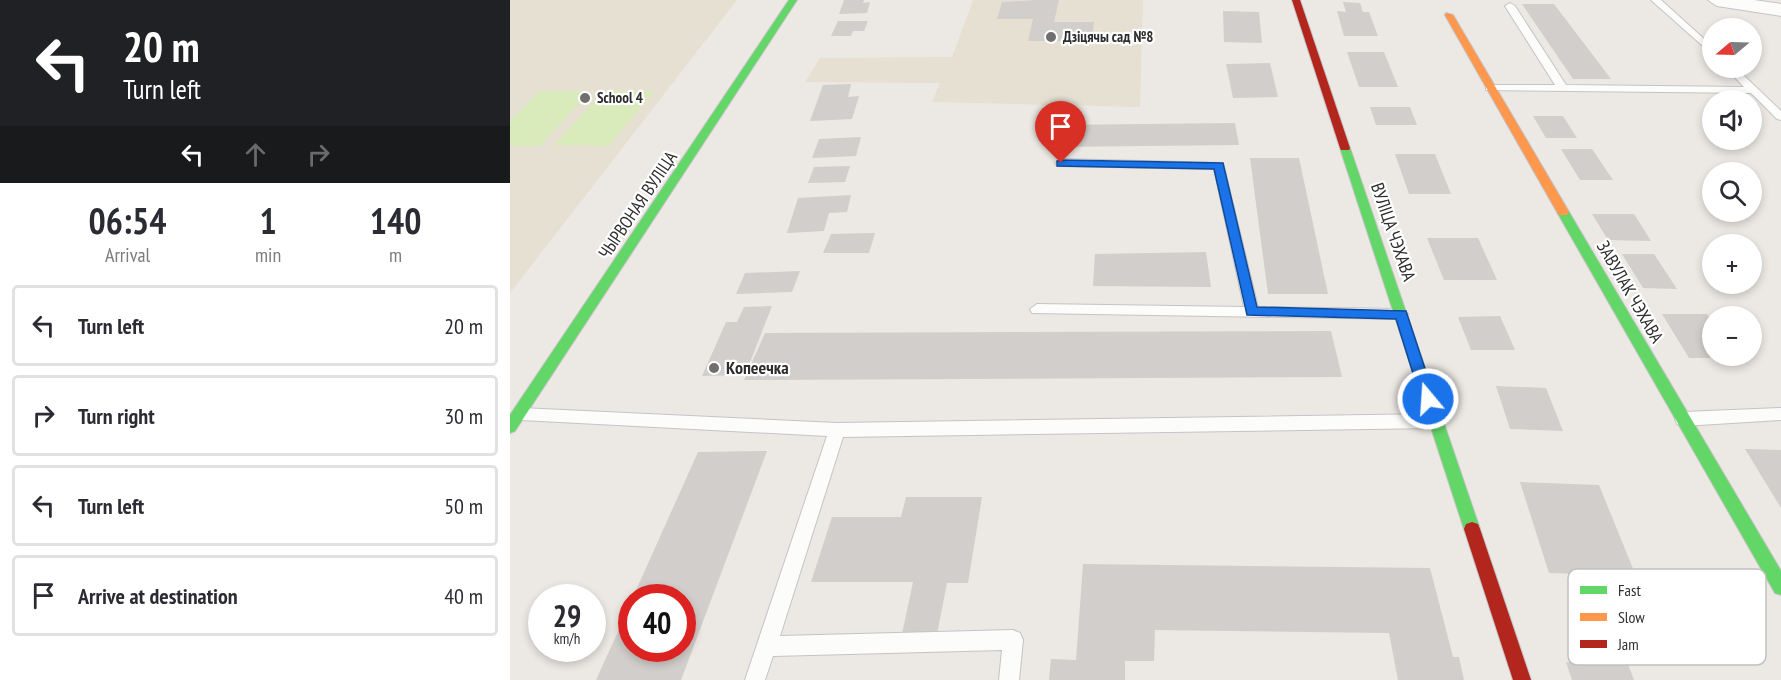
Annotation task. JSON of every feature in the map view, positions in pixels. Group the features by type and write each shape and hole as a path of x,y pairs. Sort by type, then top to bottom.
{"street":[{"name":"ЧЫРВОНАЯ ВУЛІЦА","path":"510,427 521,414 793,0"},
{"name":"ВУЛІЦА ЧЭХАВА","path":"1296,0 1522,680"},
{"path":"1717,0 1781,10"},
{"name":"ЗАВУЛАК ЧЭХАВА","path":"1449,15 1781,587"}],"lane":[{"path":"1656,0 1702,41"},
{"path":"1510,6 1563,88"},
{"path":"1742,78 1755,90"},
{"path":"1490,88 1755,90"},
{"path":"1762,97 1781,117"},
{"path":"1061,163 1219,166 1252,312"},
{"path":"1037,309 1401,314"},
{"path":"521,414 837,430 1435,421"},
{"path":"1683,419 1781,414"},
{"path":"755,680 837,430"},
{"path":"766,646 1013,640 1009,680"}],"shaded area":[{"name":"School 4","path":"510,0 737,0 510,293"},
{"name":"Дзіцячы сад №8","path":"973,0 1143,0 1140,107 932,102 940,83 805,82 820,58 952,57"}],"green space":[{"path":"540,91 590,91 540,146 510,146 510,121"},
{"path":"604,91 654,91 609,146 554,145"}],"building":[{"path":"844,0 870,2 867,13 839,14"},
{"path":"1059,0 1054,22 1094,22 1092,41 1028,41 1033,19 997,19 1002,2"},
{"path":"1343,2 1360,3 1363,12 1369,12 1378,36 1344,36 1337,11 1346,12"},
{"path":"1522,4 1554,4 1611,79 1573,79"},
{"path":"1223,11 1259,12 1262,43 1224,42"},
{"path":"838,21 868,21 864,31 853,31 851,36 831,36"},
{"path":"1347,52 1384,52 1398,87 1359,87"},
{"path":"1270,63 1278,97 1233,98 1226,64"},
{"path":"851,84 848,97 859,96 852,119 810,121 823,85"},
{"path":"1370,107 1410,107 1417,125 1376,125"},
{"path":"1533,116 1563,116 1577,138 1546,138"},
{"path":"1235,123 1239,145 1050,147 1053,125"},
{"path":"861,137 856,156 812,158 819,139"},
{"path":"1561,149 1592,149 1613,180 1580,180"},
{"path":"1395,154 1435,154 1451,194 1409,194"},
{"path":"1250,158 1299,158 1328,294 1268,294"},
{"path":"850,166 845,182 808,183 814,167"},
{"path":"851,195 847,212 829,213 824,231 787,233 798,198"},
{"path":"1592,214 1634,214 1651,241 1608,240"},
{"path":"875,233 869,253 823,253 831,234"},
{"path":"1427,238 1478,238 1497,280 1444,280"},
{"path":"1206,252 1211,287 1093,286 1095,254"},
{"path":"1622,254 1654,254 1677,289 1643,288"},
{"path":"800,271 792,292 736,294 745,273"},
{"path":"772,306 745,375 702,376 726,322 737,322 744,307"},
{"path":"1662,314 1702,314 1702,358 1689,358"},
{"path":"1500,316 1515,350 1471,350 1458,317"},
{"path":"1331,331 1342,377 744,380 765,333"},
{"path":"1496,386 1546,388 1563,431 1510,429"},
{"path":"1745,449 1781,450 1781,508"},
{"path":"767,451 696,640 696,584 639,584 698,452"},
{"path":"1520,482 1599,485 1633,569 1568,569 1568,574 1549,573"},
{"path":"906,497 982,497 968,583 947,583 937,634 902,634 913,582 811,582 832,517 901,517"},
{"path":"1083,564 1430,568 1453,657 1459,657 1464,680 1398,680 1389,633 1155,630 1154,661 1125,661 1125,680 1049,680 1051,659 1076,660"},
{"path":"618,632 618,662 688,662 681,680 596,680"},
{"path":"1566,662 1568,665 1628,665 1634,680 1572,680"}],"traffic: fast":[{"path":"510,427 793,0"},
{"path":"1345,148 1472,529"},
{"path":"1563,212 1781,587"}],"traffic: slow":[{"path":"1449,15 1563,212"}],"traffic: jam":[{"path":"1296,0 1345,148"},
{"path":"1472,529 1522,680"}],"place":[{"name":"Дзіцячы сад №8","path":"1051,37"},
{"name":"School 4","path":"585,98"},
{"name":"Копеечка","path":"714,368"}],"route":[{"path":"1061,163 1219,166 1252,312 1401,314 1428,399"}]}
